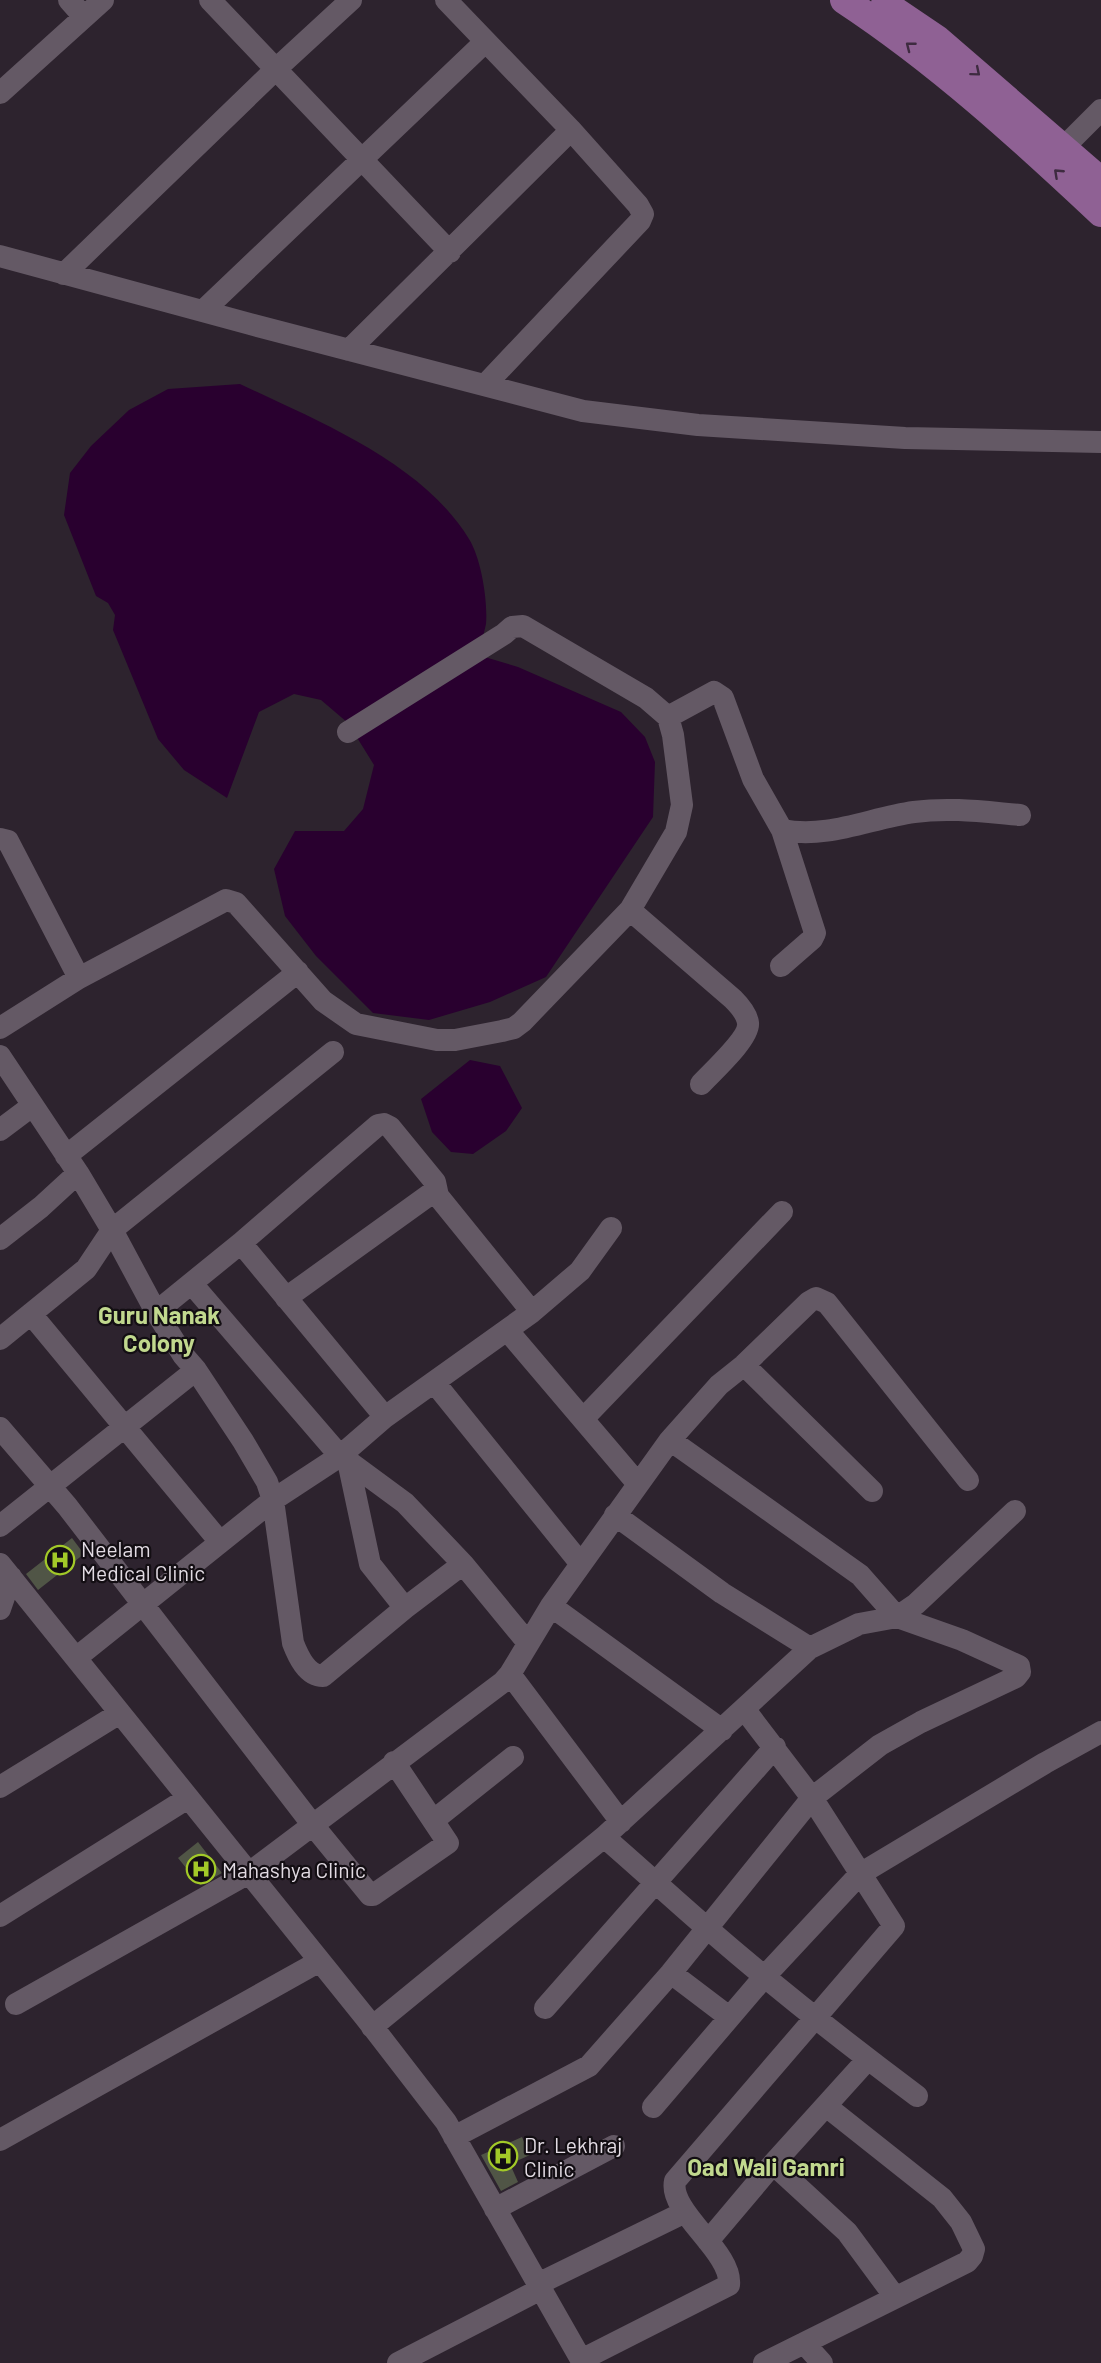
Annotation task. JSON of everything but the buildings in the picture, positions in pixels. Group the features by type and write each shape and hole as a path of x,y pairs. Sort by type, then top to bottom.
{"main road":[{"path":"844,0 888,29 948,75 1101,213"},
{"path":"895,4 1101,181"}],"street":[{"path":"69,0 84,17"},
{"path":"0,93 103,0"},
{"path":"210,0 450,252"},
{"path":"446,0 571,130 638,205 643,217 485,385"},
{"path":"64,274 342,2"},
{"path":"203,311 485,42"},
{"path":"1064,147 1101,110"},
{"path":"349,350 571,130"},
{"path":"0,256 583,411 698,425 904,438 1101,442"},
{"path":"0,1028 79,978 226,900 236,903 323,1001 356,1023 437,1040 455,1040 514,1028 630,910 676,832 682,805 674,735 668,717 646,698 523,627 512,627 348,732"},
{"path":"668,717 714,692 719,694 753,779 782,830 815,935 781,966"},
{"path":"782,830 802,834 825,833 882,818 951,809 1020,815"},
{"path":"0,839 8,841 13,849 79,978"},
{"path":"630,910 733,999 745,1016 748,1024 745,1035 701,1084"},
{"path":"0,1239 41,1207 72,1165 298,972"},
{"path":"0,1339 86,1269 112,1230 333,1052"},
{"path":"0,1056 112,1230 156,1312 243,1441 267,1482 273,1500 293,1642 301,1661 315,1674 323,1676 405,1608 463,1564"},
{"path":"0,1130 32,1106"},
{"path":"156,1312 241,1243 378,1125 384,1124 390,1127 435,1182 438,1196 532,1312"},
{"path":"286,1298 436,1190"},
{"path":"583,1419 782,1212"},
{"path":"76,1658 273,1500 344,1458 385,1418 532,1312 579,1270 611,1228"},
{"path":"241,1243 385,1418"},
{"path":"192,1284 344,1458 405,1503 463,1564 528,1643"},
{"path":"16,2004 249,1873 503,1682 551,1606 670,1440 718,1385 744,1365 809,1302 816,1298 827,1303 968,1480"},
{"path":"31,1314 220,1542"},
{"path":"507,1330 638,1484"},
{"path":"744,1365 872,1491"},
{"path":"0,1526 196,1370"},
{"path":"434,1382 581,1564"},
{"path":"0,1428 51,1485 312,1824 371,1895 448,1844 448,1840 435,1820 394,1762"},
{"path":"454,2137 589,2066 671,1973 812,1798 880,1745 921,1722 1019,1675 1020,1669 1015,1662 897,1617 860,1575 670,1440"},
{"path":"344,1458 370,1564 405,1608"},
{"path":"372,2027 612,1830 810,1648 859,1624 897,1617 916,1604 1015,1511"},
{"path":"615,1515 722,1593 810,1648"},
{"path":"5,1570 320,1961 446,2122 582,2361 727,2288 728,2274 674,2193 675,2181 894,1926 812,1798 745,1710"},
{"path":"0,1608 5,1570"},
{"path":"551,1606 722,1730"},
{"path":"510,1674 612,1830 656,1880 706,1928 917,2096"},
{"path":"0,1787 120,1713"},
{"path":"653,2107 765,1976 861,1874 1045,1763 1101,1732"},
{"path":"545,2008 775,1747"},
{"path":"435,1820 513,1757"},
{"path":"0,1916 188,1798"},
{"path":"0,2140 320,1961"},
{"path":"671,1973 729,2017"},
{"path":"708,2241 773,2164 868,2059"},
{"path":"764,2363 967,2262 974,2249 961,2222 942,2198 826,2106"},
{"path":"495,2209 614,2146"},
{"path":"773,2164 848,2232 895,2297"},
{"path":"398,2363 539,2286 685,2212"},
{"path":"804,2343 822,2363"}],"shaded area":[{"path":"240,384 335,429 366,447 397,466 425,488 449,512 473,547 483,580 486,624 478,655 518,667 621,712 645,737 655,762 653,817 546,977 490,1002 429,1020 373,1013 316,956 285,916 274,869 295,831 344,831 363,809 374,765 348,723 321,700 294,694 259,712 227,798 184,770 158,739 113,630 115,615 108,603 96,596 64,515 70,473 91,446 129,410 168,389"},
{"path":"470,1060 500,1066 522,1108 506,1131 473,1154 451,1152 432,1132 421,1099"}],"place":[{"name":"Neelam Medical Clinic","path":"60,1560"},
{"name":"Mahashya Clinic","path":"201,1869"},
{"name":"Dr. Lekhraj Clinic","path":"503,2156"}],"district":[{"name":"Guru Nanak Colony","path":"159,1328"},
{"name":"Oad Wali Gamri","path":"766,2166"}]}
